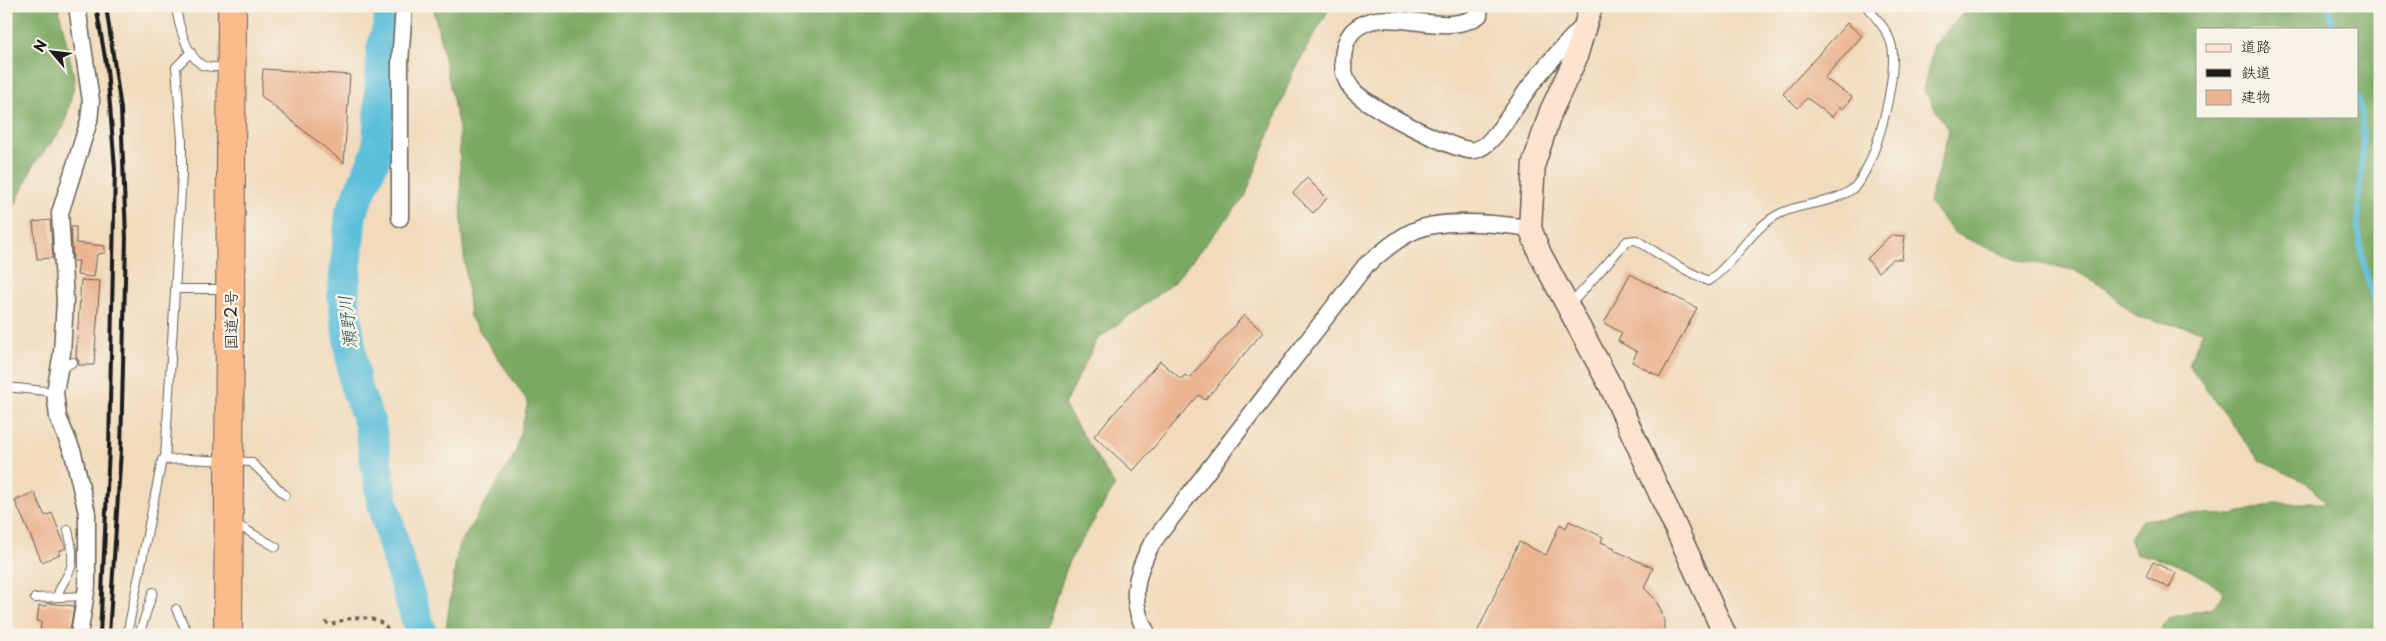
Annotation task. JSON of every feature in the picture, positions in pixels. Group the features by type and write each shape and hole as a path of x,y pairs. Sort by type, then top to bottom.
{"highway":[{"name":"国道2号","path":"228,635 232,6"}],"street":[{"path":"77,6 91,101 89,121 60,213 65,300 66,366 55,392 58,417 74,453 87,513 86,596 79,635"},
{"path":"400,218 400,63 404,6"},
{"path":"1480,6 1479,15 1468,23 1452,25 1394,19 1372,20 1352,32 1344,51 1343,73 1352,89 1362,99 1427,134 1471,151 1483,148 1508,118 1533,82 1589,14"},
{"path":"1589,14 1575,60 1551,112 1534,163 1530,228 1540,254 1611,387 1725,635"},
{"path":"1148,635 1140,621 1135,597 1142,561 1152,543 1366,265 1399,238 1421,228 1489,222 1530,228"}],"lane":[{"path":"176,6 184,37 191,52 204,66 231,68"},
{"path":"1569,306 1628,240 1636,240 1678,266 1708,281 1721,272 1750,238 1779,214 1836,198 1853,189 1881,134 1890,96 1893,48 1888,34 1866,6"},
{"path":"127,635 162,460 165,459 182,140 176,67 191,52"},
{"path":"175,289 230,289"},
{"path":"6,387 55,392"},
{"path":"165,459 251,462 285,496"},
{"path":"229,520 276,547"},
{"path":"57,597 60,584 71,569 73,551 68,530"},
{"path":"139,635 153,592"},
{"path":"35,598 86,596"},
{"path":"176,608 184,626 191,635"}],"path":[{"path":"325,622 332,625 339,621 367,619 379,622 393,635"}],"green space":[{"path":"6,6 58,6 75,81 64,127 34,164 15,205 6,232"},
{"path":"433,6 1331,6 1293,72 1245,197 1173,283 1097,340 1064,405 1115,486 1068,563 1047,630 1049,635 445,635 458,547 515,454 528,402 470,317 462,235 459,128"},
{"path":"1970,6 2380,6 2380,635 2157,635 2169,618 2212,608 2224,593 2203,577 2183,567 2135,553 2129,539 2142,520 2188,514 2233,515 2275,503 2327,503 2305,482 2259,460 2188,364 2203,331 2137,317 2105,288 2074,270 2014,259 1954,233 1929,202 1949,131 1923,89 1934,45"}],"building":[{"path":"1847,23 1862,36 1824,78 1852,97 1843,109 1840,107 1832,117 1807,98 1798,108 1783,94"},
{"path":"263,69 350,75 344,163 261,96"},
{"path":"1307,178 1327,198 1313,213 1293,193"},
{"path":"50,220 53,258 37,259 33,222"},
{"path":"71,227 76,227 76,243 105,246 105,253 97,254 94,277 77,275 79,261 73,261"},
{"path":"1891,235 1905,236 1902,259 1893,259 1878,272 1867,259"},
{"path":"1630,274 1697,308 1660,377 1632,362 1637,352 1618,341 1622,333 1604,323"},
{"path":"81,280 100,281 94,365 78,365 79,361 76,357"},
{"path":"1244,315 1263,332 1205,400 1199,395 1133,471 1094,436 1160,361 1181,379 1185,375 1189,378"},
{"path":"34,492 45,516 52,513 66,548 59,551 60,554 42,562 15,501"},
{"path":"1569,521 1603,537 1601,542 1615,548 1614,550 1653,568 1644,588 1654,598 1661,610 1664,621 1664,635 1476,635 1519,542 1546,555 1560,524 1566,528"},
{"path":"2153,562 2176,573 2169,588 2146,576"},
{"path":"47,603 74,606 70,630 66,629 66,635 40,635 41,622 37,621 39,606 47,606"}],"waterway":[{"name":"瀬野川","path":"390,6 390,21 382,49 378,150 351,213 343,296 355,384 370,424 382,500 398,560 422,635"},
{"path":"2328,6 2333,28"},
{"path":"2358,99 2361,109 2363,142 2358,213 2359,238 2366,273 2380,317"}],"railway":[{"path":"96,6 107,69 115,169 109,449 100,635"},
{"path":"106,6 121,109 126,238 121,450 109,635"}]}
